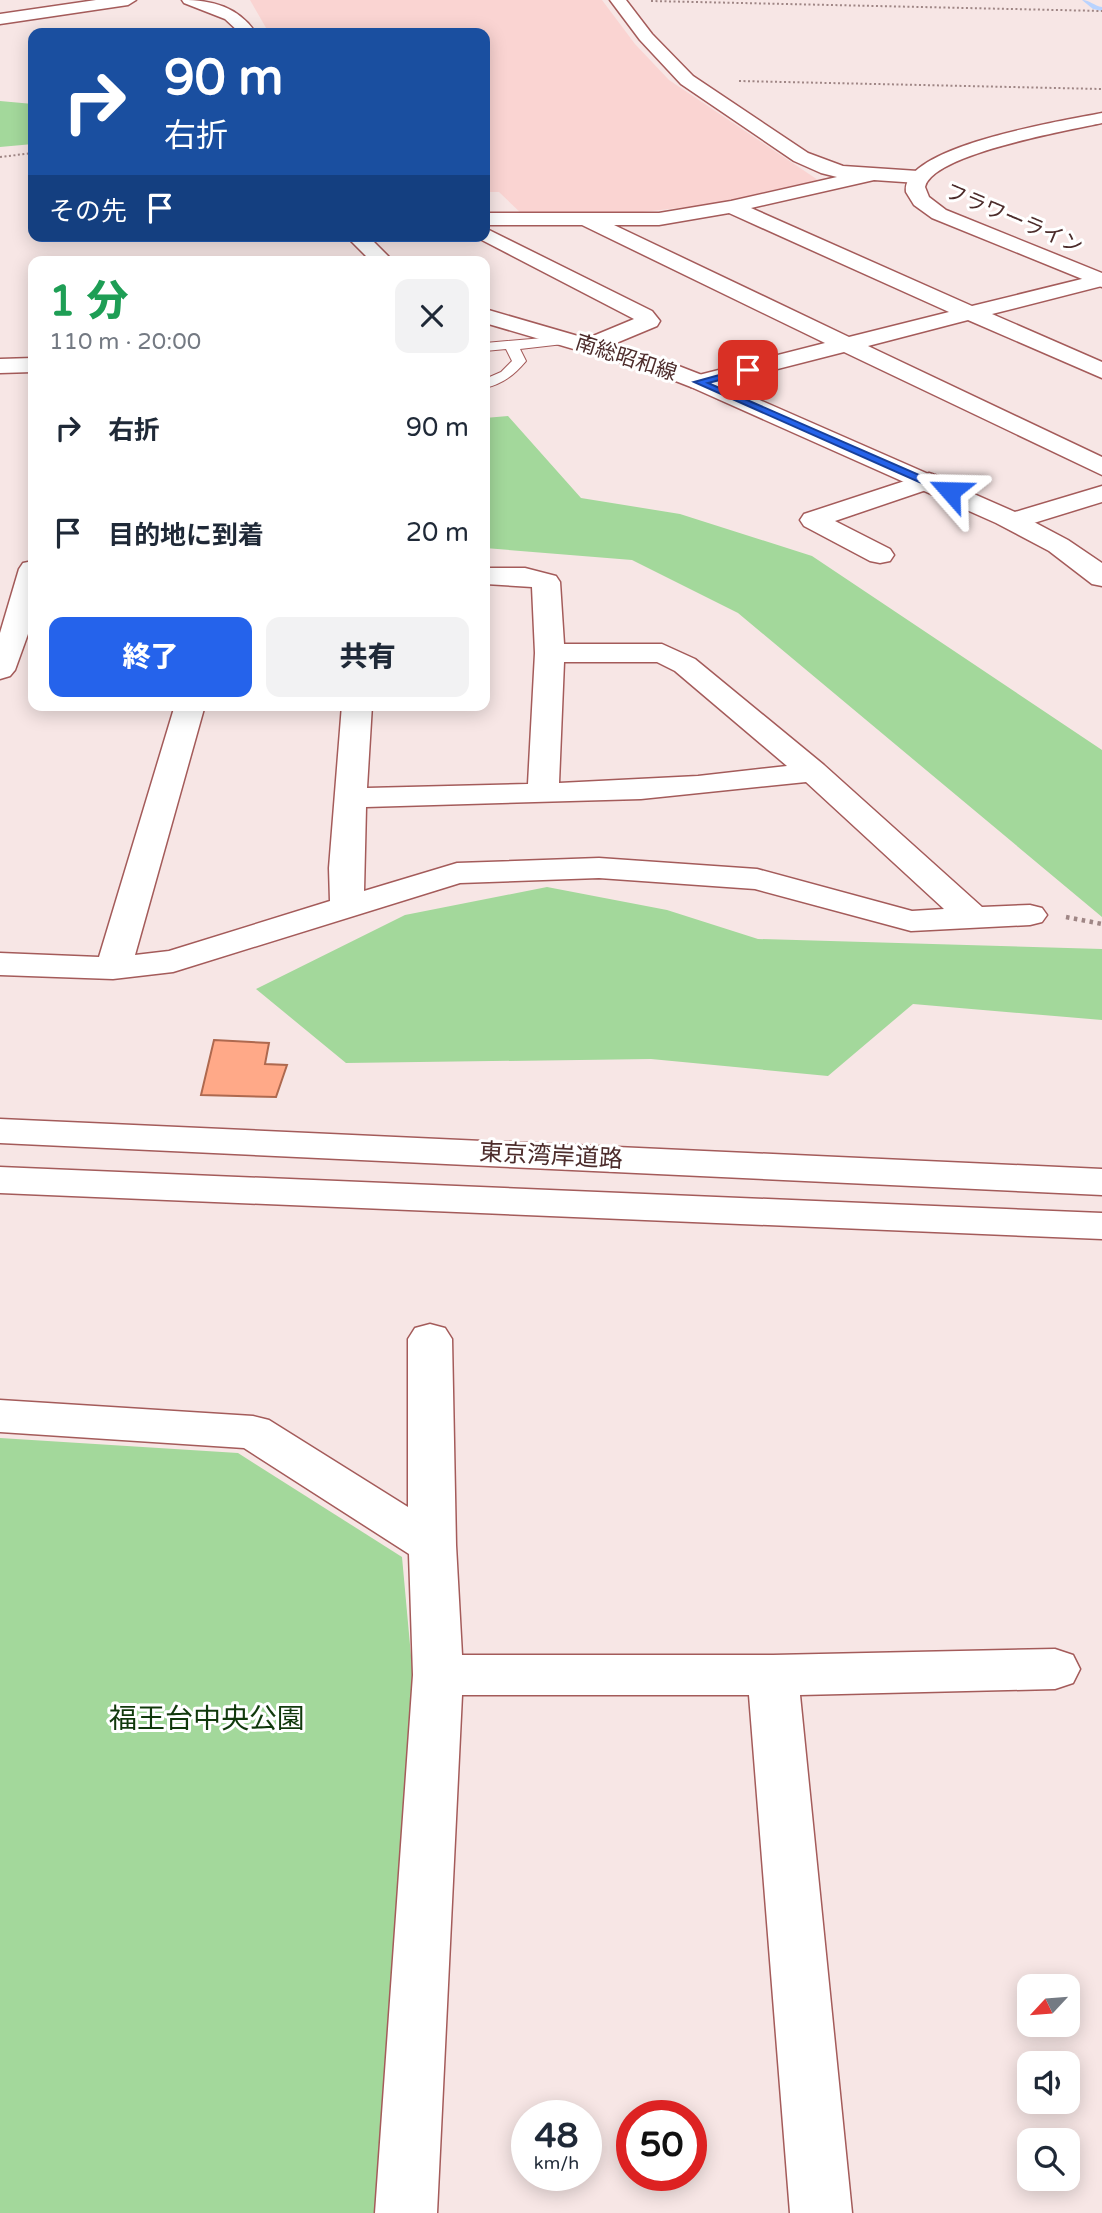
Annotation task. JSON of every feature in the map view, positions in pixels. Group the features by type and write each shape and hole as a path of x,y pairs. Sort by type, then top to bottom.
{"main road":[{"path":"190,0 236,18 246,28"},
{"path":"618,0 646,37 687,80 801,157 828,169 918,177"},
{"path":"0,19 117,1"},
{"name":"フラワーライン","path":"1101,281 939,214 924,204 916,192 918,177 937,161 973,148 1102,118"},
{"path":"490,219 659,219 731,207 874,174"},
{"path":"731,207 1102,371"},
{"path":"589,221 1102,467"},
{"path":"490,237 649,321 578,343"},
{"path":"362,242 378,256"},
{"path":"699,382 1101,281"},
{"name":"南総昭和線","path":"490,317 699,382 929,481 1014,521 1073,556 1102,578"},
{"path":"0,366 28,365"},
{"path":"880,555 813,520 929,481"},
{"path":"1014,521 1102,494"},
{"path":"490,576 525,576 546,582 550,653 543,794"},
{"path":"0,670 28,584"},
{"path":"550,653 662,653 685,665 813,772 974,918"},
{"path":"113,968 188,711"},
{"path":"347,906 346,868 357,711"},
{"path":"352,798 543,794 730,785 813,772"},
{"path":"0,964 113,968 173,961 457,873 599,868 757,879 911,921 1030,915"},
{"name":"東京湾岸道路","path":"0,1130 1102,1182"},
{"name":"東京湾岸道路","path":"0,1180 1102,1226"},
{"path":"405,2213 438,1675 432,1545 430,1339"},
{"path":"0,1416 253,1432 432,1545"},
{"path":"438,1675 773,1675 1055,1669"},
{"path":"773,1675 821,2213"}],"lane":[{"path":"490,382 506,375 519,361 512,347 523,343"},
{"path":"490,346 523,343 578,343"}],"path":[{"path":"646,1 1102,11"},
{"path":"687,80 1102,89"},
{"path":"0,157 28,154"}],"shaded area":[{"path":"250,0 602,0 635,44 669,80 818,180 713,204 625,214 523,215 499,192 490,192 490,28 266,28"}],"green space":[{"path":"0,101 28,104 28,144 0,147"},
{"path":"508,416 581,498 680,514 812,556 1102,750 1102,917 738,613 632,560 490,548 490,418"},
{"path":"547,887 667,910 758,939 1102,949 1102,1020 913,1004 828,1076 651,1059 346,1063 256,989 405,915"},
{"name":"福王台中央公園","path":"0,1438 238,1453 402,1557 416,1711 389,2213 0,2213"}],"building":[{"path":"214,1040 269,1043 265,1064 287,1065 276,1097 201,1095"}],"waterway":[{"path":"1084,0 1095,8 1102,9"}],"route":[{"path":"748,370 699,382 950,491"}]}
